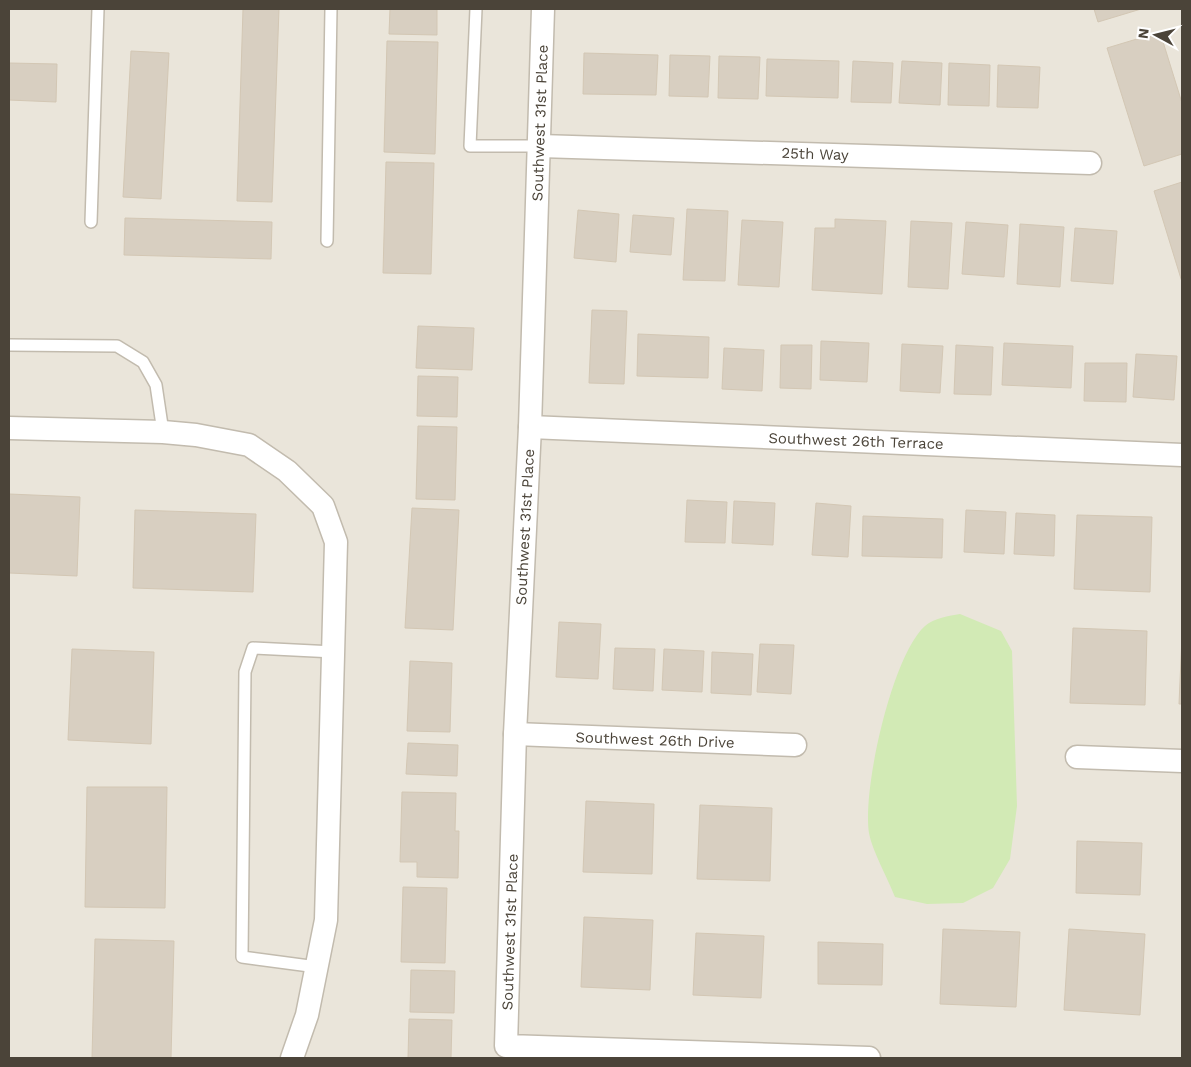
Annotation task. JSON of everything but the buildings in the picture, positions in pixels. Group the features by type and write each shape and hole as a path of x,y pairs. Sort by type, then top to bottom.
{"street":[{"name":"Southwest 31st Place","path":"543,9 530,427 516,734 506,1046 869,1058"},
{"name":"25th Way","path":"540,146 1090,163"},
{"name":"Southwest 26th Terrace","path":"530,427 1182,454"},
{"path":"9,428 163,432 196,435 249,445 287,471 323,506 336,542 326,920 307,1015 292,1058"},
{"name":"Southwest 26th Drive","path":"516,734 795,745"},
{"path":"1077,757 1182,761"}],"lane":[{"path":"91,222 98,9"},
{"path":"327,241 331,9"},
{"path":"476,9 470,146 540,146"},
{"path":"9,345 117,346 143,362 156,384 163,432"},
{"path":"317,967 242,957 245,672 253,648 334,652"}],"shaded area":[{"path":"9,9 1182,9 1182,1058 9,1058"}],"green space":[{"path":"960,614 1001,631 1012,651 1017,806 1010,859 993,888 963,903 927,904 895,897 869,833 870,787 882,724 891,693 901,665 913,641 929,623"}]}
